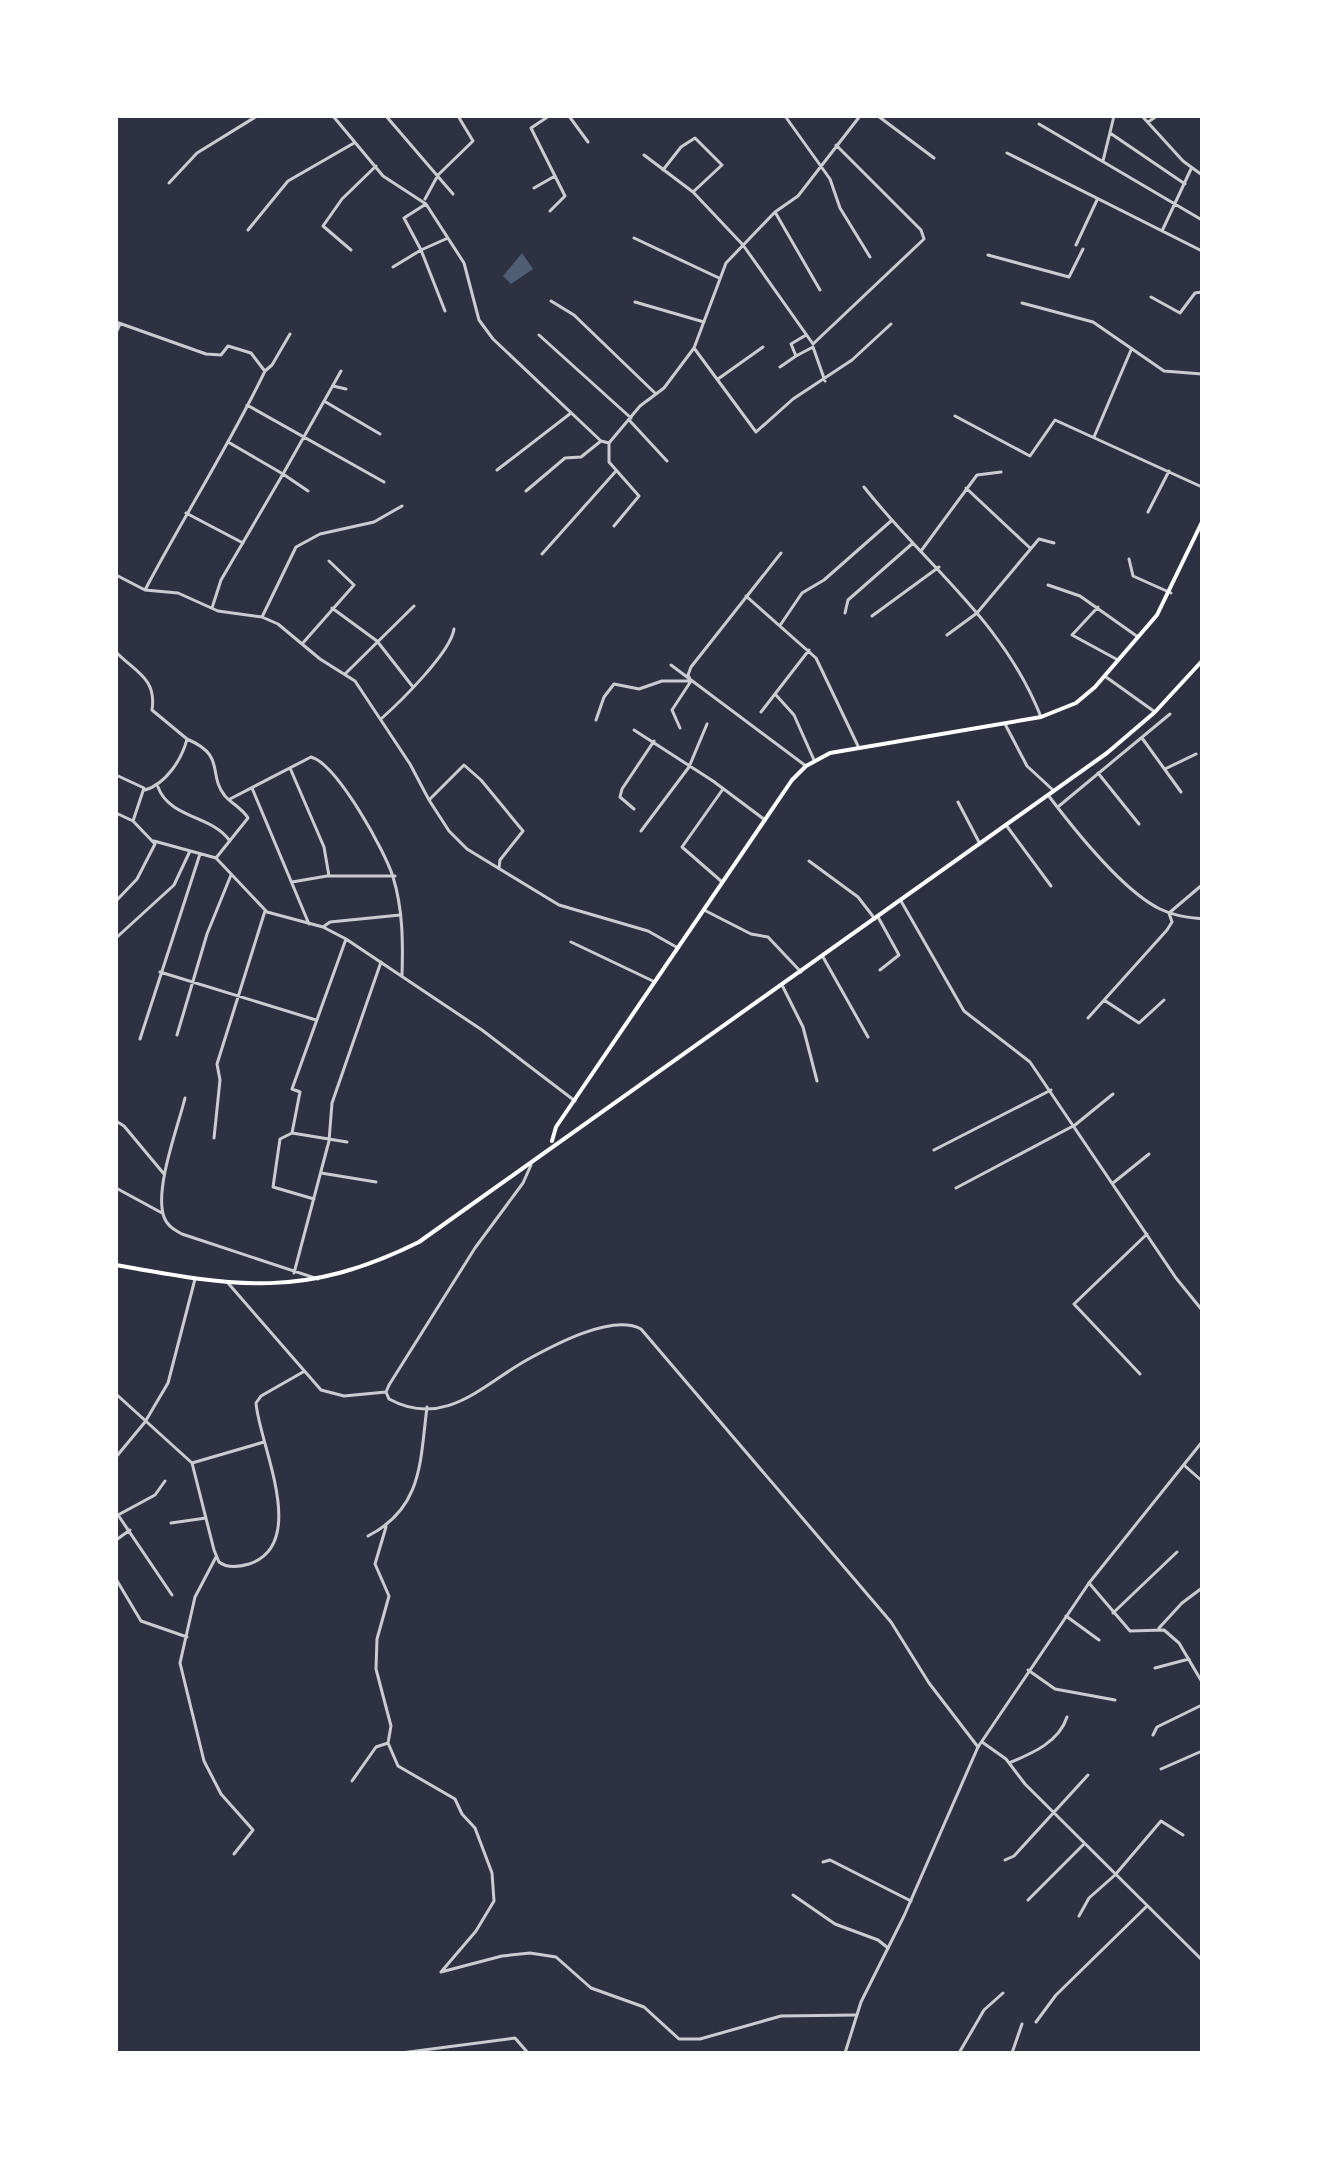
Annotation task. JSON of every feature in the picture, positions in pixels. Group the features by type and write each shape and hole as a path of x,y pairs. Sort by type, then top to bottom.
{"main road":[{"path":"552,1141 556,1127 765,820 806,766 814,760 858,746 1041,717 1076,703 1138,637 1171,593 1202,522"},
{"path":"116,1265 195,1279 269,1286 359,1269 419,1242 1054,791 1155,712 1202,661"}],"street":[{"path":"169,183 197,153 257,116"},
{"path":"333,116 376,166 425,202 464,263 479,320 493,339 601,441 609,443"},
{"path":"386,116 453,194"},
{"path":"445,311 421,250 404,218 425,202 438,175 473,141 458,116"},
{"path":"549,116 531,128 565,198 550,211"},
{"path":"569,116 588,142"},
{"path":"785,116 803,146 830,179 840,208 870,257"},
{"path":"850,116 854,121"},
{"path":"614,526 639,496 609,462 609,443 694,348 726,263 775,212 798,196 860,116"},
{"path":"878,116 934,158"},
{"path":"1103,161 1114,116"},
{"path":"1142,116 1202,175"},
{"path":"1148,122 1157,116"},
{"path":"1039,124 1202,220"},
{"path":"1110,133 1185,184"},
{"path":"663,170 688,141 695,138 702,142 722,165 693,192"},
{"path":"248,230 288,181 354,143"},
{"path":"780,367 831,330 924,239 921,230 836,145"},
{"path":"1007,153 1202,251"},
{"path":"644,155 693,192 743,245 806,335 825,381"},
{"path":"351,250 323,226 342,199 376,166"},
{"path":"1162,231 1192,168"},
{"path":"534,188 555,176"},
{"path":"1076,245 1097,200"},
{"path":"775,212 820,290"},
{"path":"393,267 448,238"},
{"path":"634,238 719,278"},
{"path":"988,255 1069,277 1083,249"},
{"path":"1151,297 1180,313 1195,293 1202,292"},
{"path":"551,301 574,315 656,394"},
{"path":"635,302 704,322"},
{"path":"1022,303 1083,318 1164,371 1202,374"},
{"path":"116,333 118,323 206,354 221,355 228,346 251,353 265,371"},
{"path":"694,348 756,432 793,399 825,381 891,324"},
{"path":"145,590 265,371 272,365 290,334"},
{"path":"539,335 630,420 667,461"},
{"path":"796,356 791,344 806,335"},
{"path":"718,379 763,347"},
{"path":"1094,437 1131,350"},
{"path":"212,608 221,580 341,371"},
{"path":"333,386 346,389"},
{"path":"324,401 380,434"},
{"path":"248,405 384,482"},
{"path":"497,470 571,413"},
{"path":"955,416 1030,456 1055,420 1202,487"},
{"path":"526,491 565,458 581,457 601,441"},
{"path":"228,442 308,491"},
{"path":"542,554 616,471"},
{"path":"1148,512 1169,471"},
{"path":"921,551 977,475 1001,472"},
{"path":"864,487 891,521 939,567 1017,664 1041,717"},
{"path":"966,488 1030,548"},
{"path":"262,617 296,547 320,534 374,522 402,506"},
{"path":"186,513 244,543"},
{"path":"780,625 802,593 824,580 891,521"},
{"path":"947,635 977,613 1041,537 1054,543"},
{"path":"845,613 848,600 913,543"},
{"path":"691,681 688,675 691,667 781,553"},
{"path":"1129,559 1133,576 1171,593"},
{"path":"302,644 354,582 329,561"},
{"path":"872,616 939,567"},
{"path":"116,575 145,590 178,593 212,608 262,617 278,624 346,673 381,718 449,831 467,849 559,905 648,931 678,948"},
{"path":"1048,585 1098,607 1138,637"},
{"path":"746,596 809,650 858,746"},
{"path":"346,673 414,606"},
{"path":"1098,607 1072,635 1118,660"},
{"path":"332,608 377,641 413,687"},
{"path":"381,718 448,646 454,629"},
{"path":"761,712 809,650"},
{"path":"116,652 150,682 155,694 152,710 187,739 202,745 212,756 224,795 248,818 216,858"},
{"path":"671,665 806,766"},
{"path":"1104,676 1155,712"},
{"path":"596,720 604,697 614,684 639,689 662,681 691,681"},
{"path":"680,728 672,710 691,681"},
{"path":"775,694 794,715 814,760"},
{"path":"1057,807 1170,714"},
{"path":"641,831 689,767 707,724"},
{"path":"1005,724 1027,766 1054,791"},
{"path":"634,730 765,820"},
{"path":"1142,738 1181,792"},
{"path":"116,775 145,790 157,787 183,754 187,739"},
{"path":"634,809 620,797 622,789 654,741"},
{"path":"1165,769 1196,754"},
{"path":"230,799 311,757 321,760 342,785 394,876 400,915 402,976"},
{"path":"429,800 464,765 481,780 523,831 500,860 499,869"},
{"path":"290,768 324,847 329,876"},
{"path":"1098,773 1139,824"},
{"path":"157,787 174,807 223,831 229,840"},
{"path":"252,788 310,925"},
{"path":"723,789 682,847 723,883"},
{"path":"133,821 145,790"},
{"path":"1048,795 1077,833 1140,895 1169,913 1202,919"},
{"path":"958,802 980,844"},
{"path":"116,813 133,821 154,841 216,858 265,911 323,927 346,939 482,1030 575,1101"},
{"path":"1006,825 1051,886"},
{"path":"116,901 137,879 154,849 154,841"},
{"path":"116,938 174,885 190,851"},
{"path":"140,1039 200,854"},
{"path":"809,861 858,897 876,918 899,955 880,970"},
{"path":"177,1035 207,934 231,875"},
{"path":"292,882 329,876 394,876"},
{"path":"1169,913 1202,885"},
{"path":"901,901 964,1011 1024,1055 1202,1310"},
{"path":"704,910 751,934 768,937 801,972"},
{"path":"214,1138 220,1080 217,1064 265,911"},
{"path":"1196,918 1202,912"},
{"path":"1088,1018 1167,930 1172,922 1169,913"},
{"path":"323,927 330,922 400,915"},
{"path":"292,1133 300,1092 292,1089 346,939"},
{"path":"571,942 655,982"},
{"path":"823,956 868,1037"},
{"path":"294,1273 329,1141 332,1103 381,962"},
{"path":"160,972 237,993 317,1020"},
{"path":"782,985 803,1027 817,1081"},
{"path":"1103,1000 1139,1023 1164,1000"},
{"path":"934,1150 1051,1090"},
{"path":"956,1188 1075,1125 1113,1094"},
{"path":"185,1098 165,1176 162,1213 167,1223 182,1234 318,1279"},
{"path":"116,1121 124,1126 165,1176"},
{"path":"314,1199 278,1191 272,1183 279,1142 283,1136 292,1133 347,1142"},
{"path":"552,1141 552,1150"},
{"path":"1113,1183 1149,1154"},
{"path":"386,1392 531,1165"},
{"path":"321,1173 376,1182"},
{"path":"116,1188 162,1213"},
{"path":"1140,1374 1074,1307 1115,1262 1147,1234"},
{"path":"116,1457 147,1419 168,1383 195,1279"},
{"path":"228,1283 321,1390 333,1395 386,1392"},
{"path":"386,1392 396,1403 444,1407 476,1396 523,1362 607,1325 628,1325 641,1329 891,1622 929,1683 978,1747"},
{"path":"116,1394 192,1463 216,1557 224,1566 243,1566 258,1561 273,1543 279,1513 278,1493 264,1442 258,1399 303,1372"},
{"path":"427,1407 416,1486 386,1527 375,1564 389,1596 377,1639 376,1669 391,1726 388,1743 398,1766 455,1799 462,1814 475,1828 492,1873 494,1901 476,1931 441,1972 502,1956 530,1953 556,1957 591,1988 644,2007 679,2039 700,2039 781,2016 855,2015"},
{"path":"192,1463 264,1442"},
{"path":"845,2053 855,2015 911,1901 978,1747 1089,1583 1202,1442"},
{"path":"1185,1466 1202,1481"},
{"path":"165,1481 155,1495 117,1514 172,1595"},
{"path":"171,1523 206,1518"},
{"path":"368,1536 386,1527"},
{"path":"116,1540 130,1530"},
{"path":"1112,1613 1177,1552"},
{"path":"216,1557 195,1597 180,1663 204,1761 221,1794 253,1830 234,1854"},
{"path":"116,1579 141,1621 187,1637"},
{"path":"1089,1583 1112,1613 1134,1633 1159,1628 1182,1603 1202,1588"},
{"path":"1066,1616 1099,1640"},
{"path":"1159,1628 1179,1643 1202,1682"},
{"path":"1155,1668 1189,1659"},
{"path":"1028,1670 1055,1689 1115,1700"},
{"path":"1153,1735 1157,1727 1202,1705"},
{"path":"1009,1763 1048,1743 1063,1731 1067,1717"},
{"path":"982,1742 1009,1763 1084,1844 1202,1960"},
{"path":"352,1781 376,1747 388,1743"},
{"path":"1161,1769 1202,1751"},
{"path":"1005,1860 1014,1856 1088,1775"},
{"path":"1079,1916 1089,1898 1115,1875 1161,1821 1183,1835"},
{"path":"1028,1900 1084,1844"},
{"path":"823,1862 830,1860 911,1901"},
{"path":"793,1895 835,1924 878,1940 888,1948"},
{"path":"1036,2022 1056,1995 1147,1906"},
{"path":"959,2053 970,2029 1003,1993"},
{"path":"1012,2053 1022,2024"},
{"path":"401,2053 515,2038 528,2053"}],"water":[{"path":"522,253 533,269 511,284 503,276"}]}
